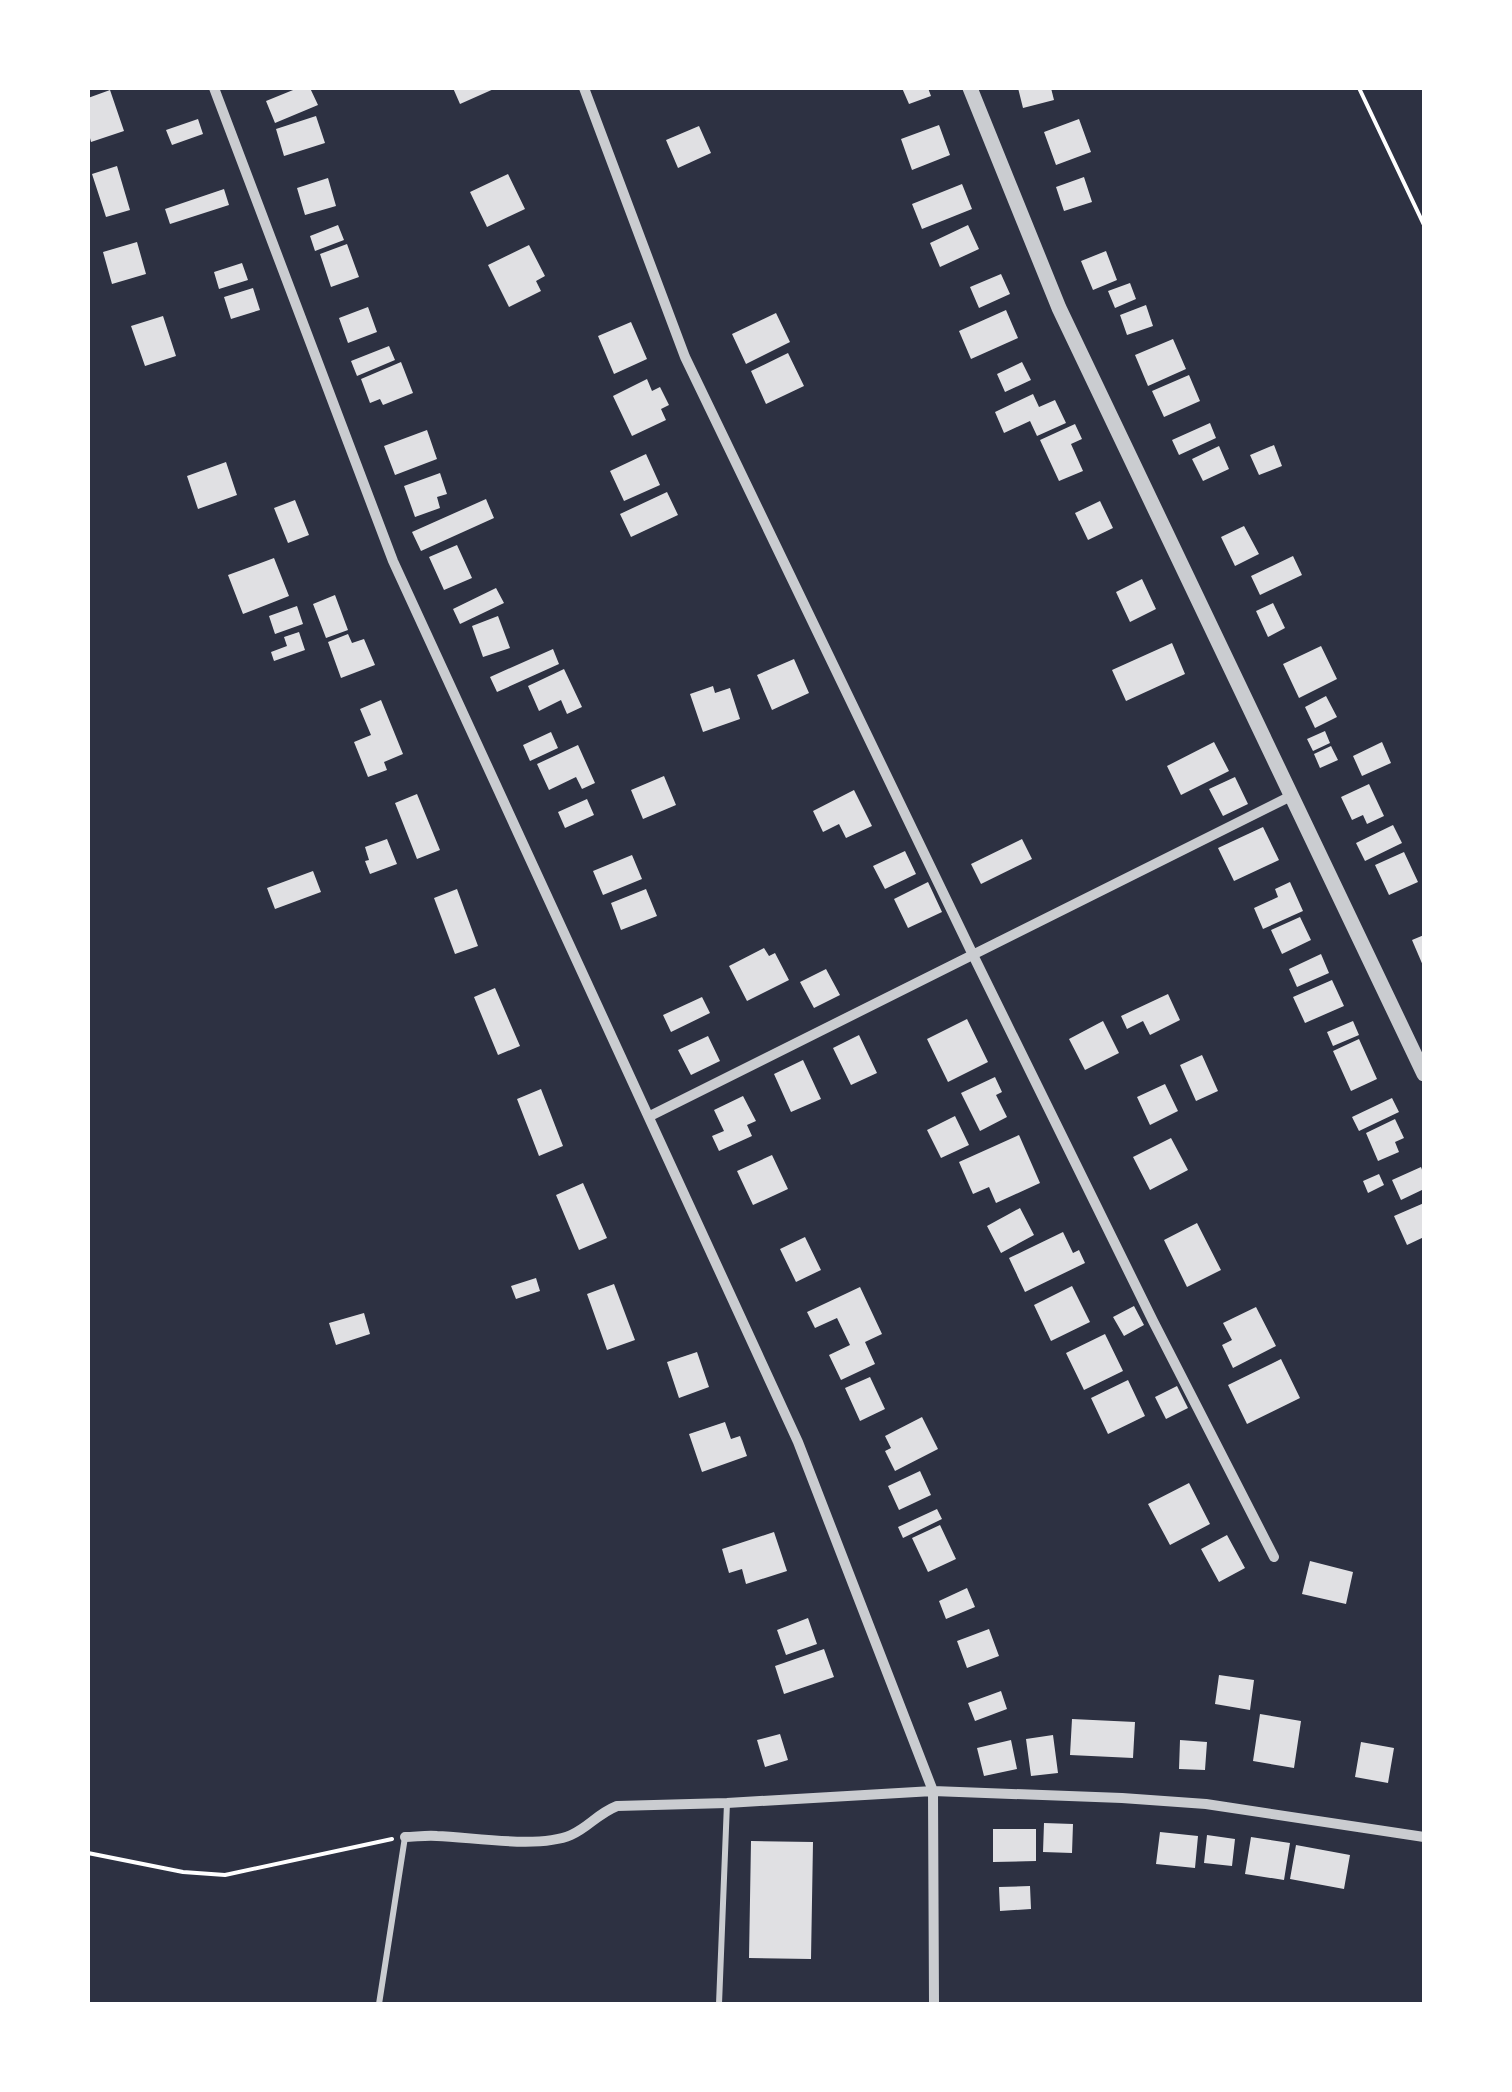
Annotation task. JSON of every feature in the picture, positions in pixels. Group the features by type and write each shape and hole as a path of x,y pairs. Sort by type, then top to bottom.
{"street":[{"path":"214,88 392,560 798,1442 933,1791 934,2004"},
{"path":"584,88 685,358 973,954 1274,1557"},
{"path":"970,88 1059,308 1424,1074"},
{"path":"650,1116 1293,795"},
{"path":"405,1837 545,1840 568,1836 617,1806 933,1791 1206,1804 1424,1838"}],"lane":[{"path":"719,2004 727,1803"},
{"path":"379,2004 405,1837"}],"path":[{"path":"1358,88 1424,225"},
{"path":"88,1853 183,1872 226,1875 405,1837"}],"building":[{"path":"298,88 310,88 318,105 275,123 266,101"},
{"path":"453,88 496,88 460,104"},
{"path":"902,88 928,88 931,96 909,104"},
{"path":"1018,88 1051,88 1054,100 1023,108"},
{"path":"110,90 124,131 91,142 88,98"},
{"path":"316,116 325,143 284,156 276,129"},
{"path":"198,119 203,134 172,145 166,130"},
{"path":"1079,119 1091,152 1056,165 1044,132"},
{"path":"939,125 950,155 912,170 901,139"},
{"path":"699,126 711,153 678,168 666,140"},
{"path":"117,166 130,210 106,217 92,174"},
{"path":"508,174 525,209 487,227 470,192"},
{"path":"1084,177 1092,202 1064,211 1056,187"},
{"path":"328,178 336,206 305,215 297,188"},
{"path":"962,184 972,209 922,229 912,204"},
{"path":"224,189 229,205 170,224 165,209"},
{"path":"338,225 344,240 315,251 310,236"},
{"path":"968,225 979,249 940,267 930,243"},
{"path":"137,242 146,274 112,284 103,252"},
{"path":"347,244 359,277 331,287 320,254"},
{"path":"529,245 545,276 536,281 541,291 509,307 488,265"},
{"path":"1106,251 1117,280 1093,290 1081,261"},
{"path":"242,263 248,280 219,289 214,272"},
{"path":"1001,274 1010,294 979,308 970,287"},
{"path":"1130,283 1136,299 1115,308 1108,291"},
{"path":"253,288 260,310 231,319 224,297"},
{"path":"1146,305 1153,326 1127,335 1120,315"},
{"path":"368,307 377,332 348,343 339,318"},
{"path":"1006,310 1018,338 971,359 959,331"},
{"path":"776,313 790,342 746,364 732,334"},
{"path":"163,316 176,356 145,366 131,326"},
{"path":"631,322 647,359 614,374 598,336"},
{"path":"1173,339 1186,369 1148,386 1135,355"},
{"path":"389,346 395,360 357,376 351,361"},
{"path":"788,353 804,386 766,404 751,371"},
{"path":"401,362 413,393 383,405 380,399 370,403 361,379"},
{"path":"1022,362 1031,380 1005,392 997,374"},
{"path":"1189,375 1200,401 1164,417 1152,391"},
{"path":"647,379 652,391 660,387 669,405 661,409 666,420 632,436 613,396"},
{"path":"1033,394 1039,407 1055,400 1066,423 1037,436 1030,421 1004,433 995,412"},
{"path":"1210,423 1216,438 1179,455 1172,440"},
{"path":"1075,424 1082,439 1071,444 1083,471 1059,481 1040,440"},
{"path":"427,430 437,459 395,475 384,446"},
{"path":"1274,445 1282,466 1259,475 1250,455"},
{"path":"1219,446 1229,469 1203,481 1192,459"},
{"path":"646,454 660,485 624,501 610,471"},
{"path":"226,462 237,495 198,509 187,476"},
{"path":"440,473 447,494 437,497 440,508 415,517 404,486"},
{"path":"667,492 678,515 631,537 620,514"},
{"path":"486,499 494,518 421,551 412,532"},
{"path":"295,500 309,535 288,543 274,508"},
{"path":"1100,501 1113,528 1088,540 1075,513"},
{"path":"1244,526 1259,554 1235,566 1221,537"},
{"path":"457,545 472,578 444,590 429,557"},
{"path":"1293,556 1302,575 1260,595 1251,576"},
{"path":"274,558 289,596 243,614 228,575"},
{"path":"1142,579 1156,609 1130,622 1116,592"},
{"path":"496,588 504,603 460,624 453,609"},
{"path":"335,595 348,630 326,638 313,604"},
{"path":"1273,603 1285,628 1268,637 1256,611"},
{"path":"297,606 303,624 275,634 269,616"},
{"path":"498,616 510,648 483,657 472,626"},
{"path":"299,632 305,650 274,661 271,652 287,646 284,637"},
{"path":"348,634 352,643 364,639 375,665 341,678 328,642"},
{"path":"1172,643 1185,674 1126,701 1112,670"},
{"path":"1321,646 1337,679 1299,698 1283,664"},
{"path":"553,649 559,664 497,692 490,677"},
{"path":"794,659 809,693 772,710 757,675"},
{"path":"564,669 582,707 567,714 561,700 539,711 528,686"},
{"path":"713,686 715,693 730,688 740,719 703,732 690,694"},
{"path":"1326,696 1337,717 1315,728 1305,707"},
{"path":"381,700 403,754 384,762 387,770 368,777 354,742 371,735 360,709"},
{"path":"1325,731 1330,743 1313,751 1307,739"},
{"path":"551,732 558,748 530,761 523,745"},
{"path":"1214,742 1229,771 1181,795 1167,766"},
{"path":"1382,742 1391,763 1362,776 1353,756"},
{"path":"578,745 595,783 582,789 576,777 549,790 537,764"},
{"path":"1331,746 1338,760 1320,768 1314,754"},
{"path":"664,776 676,805 643,819 631,790"},
{"path":"1235,777 1248,804 1223,816 1209,789"},
{"path":"1369,784 1384,816 1367,824 1363,815 1352,820 1341,797"},
{"path":"854,790 872,826 846,838 839,824 823,832 813,811"},
{"path":"417,794 440,850 417,859 395,803"},
{"path":"587,799 594,815 565,828 558,812"},
{"path":"1393,825 1402,843 1365,861 1356,843"},
{"path":"1263,827 1279,860 1234,881 1218,848"},
{"path":"387,839 397,864 370,874 365,847"},
{"path":"1022,839 1032,859 981,884 971,864"},
{"path":"905,851 916,874 885,889 873,866"},
{"path":"1404,852 1418,882 1389,895 1375,865"},
{"path":"632,855 642,879 603,895 593,871"},
{"path":"313,871 321,892 275,909 267,888"},
{"path":"928,882 942,912 908,928 894,899"},
{"path":"1290,882 1303,911 1263,929 1254,908 1278,897 1275,889"},
{"path":"457,889 478,946 455,954 434,898"},
{"path":"646,889 657,916 621,930 611,903"},
{"path":"1300,917 1311,940 1282,954 1271,930"},
{"path":"1424,935 1424,968 1412,940"},
{"path":"764,948 769,956 775,953 789,980 747,1001 729,966"},
{"path":"1321,954 1329,973 1297,987 1289,969"},
{"path":"826,969 840,995 814,1008 800,982"},
{"path":"1332,980 1344,1006 1305,1023 1293,997"},
{"path":"495,988 520,1046 498,1055 474,997"},
{"path":"1168,994 1180,1020 1150,1035 1143,1021 1127,1029 1121,1016"},
{"path":"702,997 710,1013 671,1032 663,1015"},
{"path":"967,1019 988,1062 948,1082 927,1039"},
{"path":"1103,1021 1119,1053 1085,1070 1069,1039"},
{"path":"1353,1021 1359,1035 1333,1046 1327,1032"},
{"path":"859,1035 877,1073 851,1085 833,1048"},
{"path":"708,1036 720,1061 691,1075 678,1050"},
{"path":"1359,1039 1377,1079 1351,1091 1333,1051"},
{"path":"1202,1055 1218,1091 1196,1101 1180,1065"},
{"path":"803,1060 821,1099 791,1112 774,1074"},
{"path":"995,1077 1002,1092 996,1095 1007,1117 980,1131 961,1093"},
{"path":"1165,1084 1178,1111 1150,1125 1137,1097"},
{"path":"541,1089 563,1146 539,1156 517,1099"},
{"path":"743,1096 756,1121 747,1125 752,1136 719,1151 712,1136 724,1131 714,1110"},
{"path":"1392,1098 1399,1112 1359,1131 1352,1117"},
{"path":"955,1116 969,1145 941,1158 927,1130"},
{"path":"1395,1119 1404,1138 1395,1142 1399,1152 1378,1161 1366,1133"},
{"path":"1019,1135 1040,1183 996,1203 989,1187 973,1194 959,1162"},
{"path":"1171,1138 1188,1170 1150,1190 1133,1157"},
{"path":"772,1155 788,1189 753,1205 737,1171"},
{"path":"1421,1167 1424,1189 1401,1200 1392,1180"},
{"path":"1379,1174 1384,1185 1368,1193 1363,1181"},
{"path":"583,1183 607,1238 579,1250 556,1195"},
{"path":"1424,1203 1424,1237 1407,1245 1394,1216"},
{"path":"1020,1208 1034,1235 1001,1253 987,1226"},
{"path":"1197,1223 1221,1270 1187,1287 1164,1240"},
{"path":"1063,1232 1073,1253 1079,1250 1085,1263 1025,1292 1009,1258"},
{"path":"805,1237 821,1270 796,1282 780,1249"},
{"path":"536,1278 540,1291 516,1299 511,1286"},
{"path":"614,1284 635,1340 607,1350 587,1294"},
{"path":"1072,1286 1090,1322 1051,1341 1034,1305"},
{"path":"860,1287 882,1334 865,1342 875,1364 841,1380 829,1355 850,1345 837,1318 815,1328 807,1312"},
{"path":"1134,1306 1144,1325 1124,1336 1113,1317"},
{"path":"1256,1307 1276,1346 1233,1368 1222,1345 1232,1340 1223,1323"},
{"path":"364,1313 370,1334 336,1345 329,1323"},
{"path":"1105,1334 1123,1371 1084,1390 1066,1353"},
{"path":"697,1352 709,1387 679,1398 667,1362"},
{"path":"1281,1359 1300,1398 1247,1424 1228,1385"},
{"path":"870,1377 885,1409 860,1421 845,1388"},
{"path":"1128,1380 1145,1416 1108,1434 1091,1398"},
{"path":"1177,1386 1188,1408 1166,1419 1155,1397"},
{"path":"922,1417 938,1449 895,1471 885,1451 891,1448 885,1436"},
{"path":"725,1422 731,1439 740,1436 747,1456 702,1472 689,1434"},
{"path":"920,1471 931,1495 899,1510 888,1486"},
{"path":"1189,1483 1210,1524 1170,1545 1148,1504"},
{"path":"937,1509 942,1519 903,1538 898,1527"},
{"path":"940,1525 956,1559 928,1572 912,1538"},
{"path":"774,1532 787,1571 746,1584 742,1569 729,1573 722,1549"},
{"path":"1227,1535 1245,1568 1219,1582 1201,1549"},
{"path":"1310,1561 1353,1572 1346,1604 1302,1594"},
{"path":"967,1588 975,1607 946,1619 939,1601"},
{"path":"808,1618 817,1644 786,1655 777,1630"},
{"path":"989,1629 999,1656 967,1668 957,1641"},
{"path":"824,1649 834,1677 784,1694 775,1666"},
{"path":"1219,1675 1254,1680 1250,1710 1215,1704"},
{"path":"1001,1691 1007,1709 975,1721 968,1703"},
{"path":"1260,1714 1301,1721 1294,1768 1253,1761"},
{"path":"1072,1719 1135,1722 1133,1758 1070,1755"},
{"path":"780,1734 788,1760 765,1767 757,1740"},
{"path":"1053,1735 1058,1773 1031,1776 1026,1739"},
{"path":"1011,1740 1017,1769 984,1776 977,1748"},
{"path":"1180,1740 1207,1742 1205,1770 1179,1769"},
{"path":"1361,1742 1394,1748 1388,1783 1355,1777"},
{"path":"1044,1823 1073,1824 1072,1853 1043,1852"},
{"path":"993,1829 1036,1829 1036,1861 993,1862"},
{"path":"1160,1832 1198,1836 1195,1868 1156,1864"},
{"path":"1207,1835 1235,1839 1232,1866 1204,1863"},
{"path":"1251,1837 1290,1843 1284,1880 1245,1874"},
{"path":"751,1841 813,1842 811,1959 749,1958"},
{"path":"1296,1845 1350,1855 1344,1889 1290,1879"},
{"path":"1030,1886 1031,1909 1000,1911 999,1887"}]}
